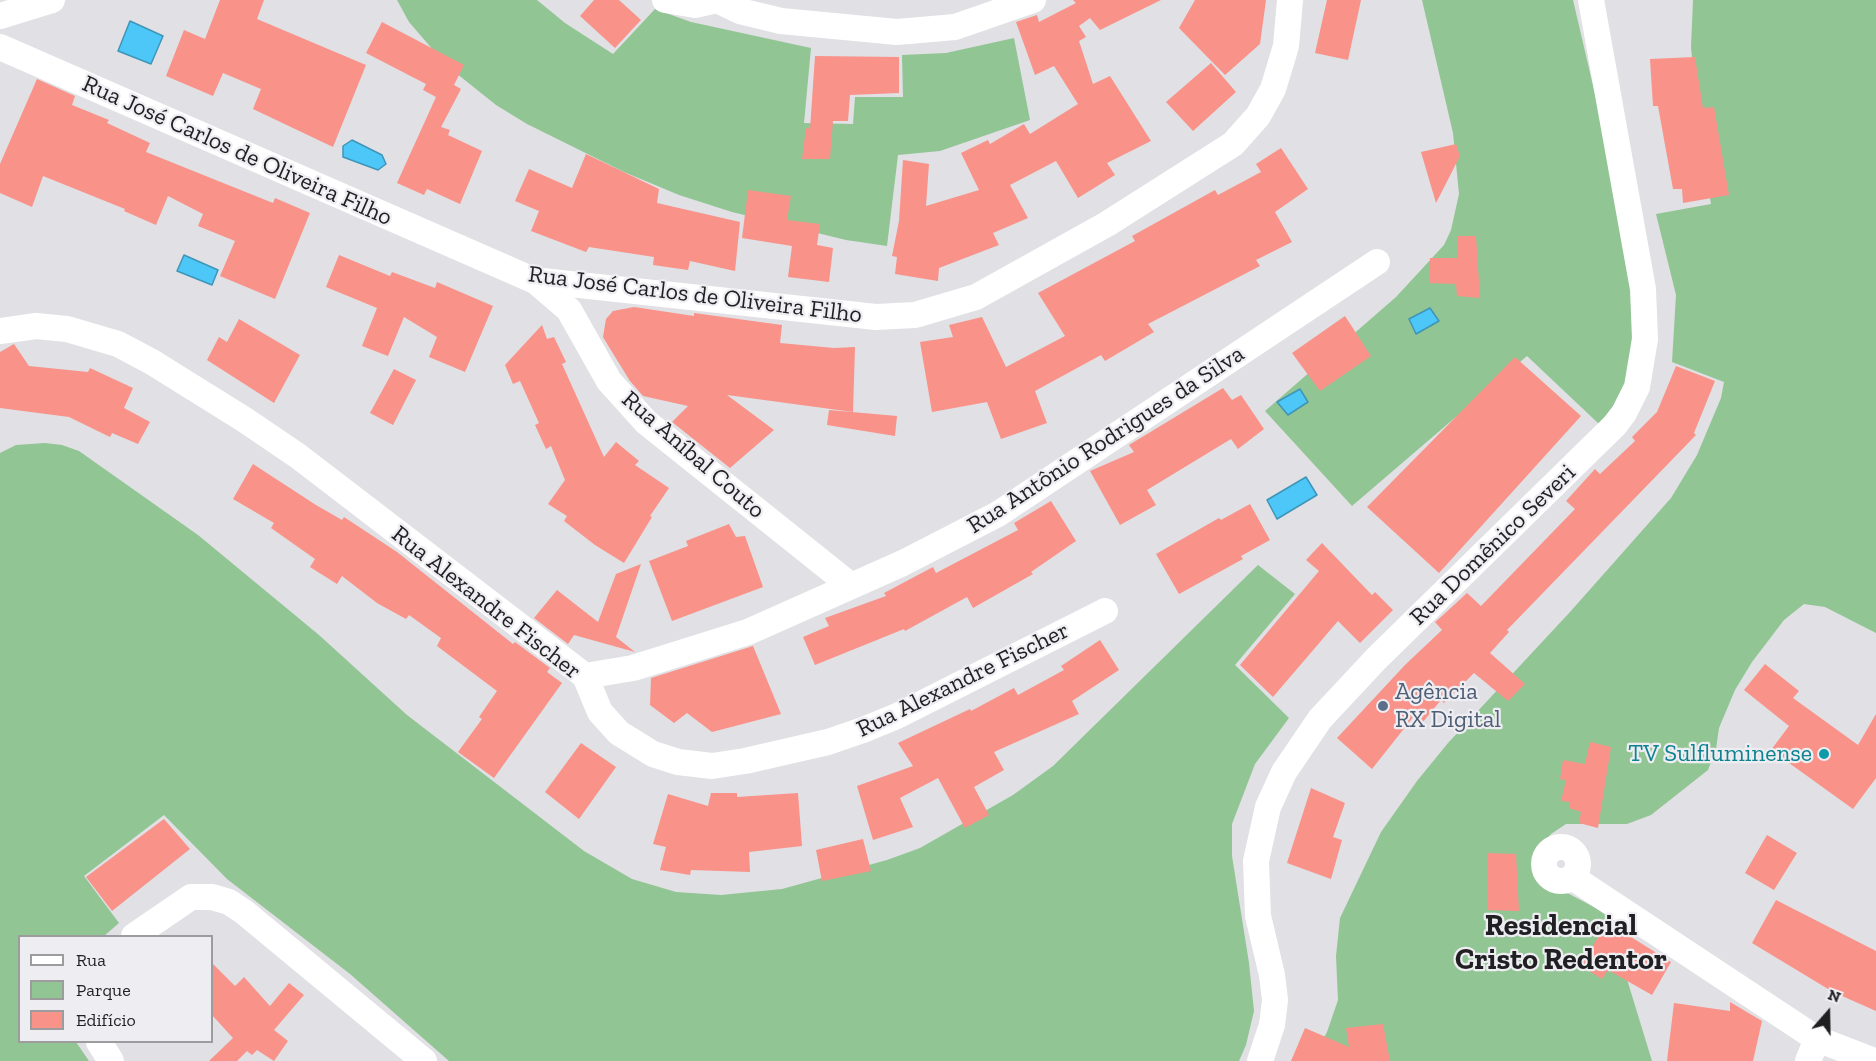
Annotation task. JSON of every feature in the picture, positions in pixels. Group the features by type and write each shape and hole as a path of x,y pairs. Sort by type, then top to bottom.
{"street":[{"path":"0,16 52,0"},
{"path":"665,0 694,5 717,0 740,11 781,21 897,32 955,27 1033,0"},
{"name":"Rua José Carlos de Oliveira Filho","path":"0,47 533,280 854,317 915,315 958,304 998,285 1107,224 1233,144 1258,116 1273,89 1286,46 1290,0"},
{"name":"Rua Domênico Severi","path":"1260,1061 1272,1025 1275,1000 1272,975 1258,916 1256,861 1268,807 1288,765 1320,719 1376,659 1616,425 1637,387 1645,339 1643,289 1591,0"},
{"name":"Rua Antônio Rodrigues da Silva","path":"585,675 633,668 748,632 903,563 1025,498 1377,262"},
{"name":"Rua Aníbal Couto","path":"533,280 569,310 609,381 646,422 850,585"},
{"name":"Rua Alexandre Fischer","path":"0,331 36,326 68,329 118,344 152,362 298,456 585,675 600,712 619,733 640,748 665,758 712,766 745,762 817,745 872,727 1105,611"},
{"path":"1572,877 1812,1050 1875,1061"},
{"path":"135,935 191,897 204,896 229,902 424,1061"},
{"path":"100,1043 111,1061"}],"green space":[{"path":"397,0 537,0 565,23 613,54 655,9 691,22 811,48 804,123 853,124 855,97 903,97 902,55 946,53 1014,38 1030,120 940,151 898,155 887,246 846,240 732,212 679,195 624,172 527,124 496,105 446,65 409,22"},
{"path":"1422,0 1573,0 1601,120 1629,271 1636,340 1622,395 1599,424 1527,356 1352,506 1265,411 1396,297 1444,245 1451,230 1459,194 1453,133"},
{"path":"1693,0 1876,0 1876,633 1825,607 1804,604 1784,620 1752,662 1735,690 1719,728 1716,749 1708,770 1651,815 1627,824 1566,824 1551,834 1537,852 1533,861 1539,878 1607,914 1652,1061 1311,1061 1327,1032 1338,1000 1336,956 1340,918 1381,832 1417,781 1448,743 1570,612 1671,498 1697,455 1721,398 1724,382 1672,362 1676,295 1656,214 1711,204 1698,125 1691,47"},
{"path":"45,443 62,445 79,451 198,535 319,635 407,715 584,851 632,879 676,892 721,895 782,889 887,860 920,848 1013,795 1053,766 1258,565 1295,594 1235,665 1289,718 1255,764 1232,824 1232,856 1254,1011 1246,1045 1239,1061 449,1061 350,974 227,879 164,815 84,876 119,923 105,935 18,935 18,1043 77,1043 89,1061 0,1061 0,453 16,445"}],"water":[{"path":"130,21 163,36 151,64 118,51"},
{"path":"352,140 382,155 386,164 378,170 343,157 343,146"},
{"path":"184,255 218,270 212,285 177,271"},
{"path":"1430,308 1439,321 1416,334 1409,319"},
{"path":"1300,389 1308,402 1288,415 1277,402"},
{"path":"1306,477 1317,495 1277,519 1267,500"}],"building":[{"path":"220,0 264,0 257,19 366,65 333,147 253,109 261,89 223,73 213,96 166,76 184,30 205,39"},
{"path":"594,0 619,0 641,20 615,48 580,16"},
{"path":"1073,0 1161,0 1100,30 1090,18 1079,26 1086,37 1079,41 1093,84 1110,76 1151,141 1107,163 1115,175 1078,198 1056,161 1010,185 1028,218 993,233 999,245 939,268 938,281 895,274 897,257 892,256 899,221 903,160 929,164 926,206 979,190 961,153 988,140 990,144 1024,124 1030,134 1078,104 1054,66 1035,75 1016,22 1037,15 1039,22 1076,3"},
{"path":"1195,0 1266,0 1260,44 1225,75 1179,28"},
{"path":"1327,0 1361,0 1348,60 1315,53"},
{"path":"382,22 464,65 454,85 461,89 441,127 450,130 448,135 482,151 460,204 427,189 424,195 397,183 436,97 423,90 426,84 366,53"},
{"path":"815,56 899,57 899,93 850,95 848,121 833,121 830,159 802,159 806,128 810,129"},
{"path":"1695,57 1703,108 1714,107 1729,195 1683,203 1682,189 1673,189 1658,106 1653,106 1650,59"},
{"path":"1211,63 1236,92 1193,131 1166,102"},
{"path":"37,79 75,96 72,105 109,120 107,123 150,143 146,152 273,203 275,198 310,213 275,299 220,276 235,241 198,226 203,214 168,196 156,225 124,211 125,209 43,176 32,207 0,193 0,164"},
{"path":"1456,144 1460,156 1436,203 1421,152"},
{"path":"1281,148 1308,189 1275,212 1292,242 1256,260 1260,266 1148,324 1154,332 1105,361 1101,355 1035,391 1047,423 1001,439 987,402 932,412 920,342 953,337 949,325 982,317 1006,367 1065,336 1038,293 1135,241 1132,236 1215,190 1218,195 1261,172 1256,164"},
{"path":"586,154 659,189 657,203 740,222 735,271 690,261 688,270 653,265 654,257 589,247 586,252 531,231 539,211 515,201 529,169 572,188"},
{"path":"748,190 791,196 787,220 820,224 817,245 833,248 829,282 788,277 792,246 742,238"},
{"path":"1458,236 1476,236 1480,298 1457,296 1456,284 1429,283 1430,258 1458,258"},
{"path":"339,255 390,276 392,272 435,288 437,282 493,306 465,372 429,357 437,337 404,317 388,356 362,346 377,308 326,287"},
{"path":"634,307 782,325 780,343 834,348 855,347 853,412 727,395 774,430 730,468 672,422 688,406 643,396 630,381 603,337 606,319 613,311"},
{"path":"1345,316 1371,356 1320,391 1292,353"},
{"path":"239,319 300,355 274,403 207,360 219,337 227,342"},
{"path":"542,325 547,339 554,337 566,362 562,364 604,457 616,442 639,461 635,465 669,488 650,516 652,517 624,563 595,545 564,521 567,516 548,504 565,480 551,446 546,449 535,425 539,423 520,381 513,384 505,365"},
{"path":"14,344 29,366 88,372 90,368 133,388 124,408 150,422 138,444 112,433 110,437 69,417 0,408 0,352"},
{"path":"1515,357 1581,416 1439,573 1367,507"},
{"path":"1676,366 1715,381 1694,433 1696,435 1507,630 1509,632 1490,653 1525,684 1508,701 1474,673 1444,703 1441,700 1422,723 1414,716 1372,769 1337,738 1405,665 1442,630 1435,622 1467,593 1481,606 1575,509 1566,501 1595,469 1600,474 1635,441 1632,437 1657,412"},
{"path":"394,369 416,380 393,425 370,413"},
{"path":"1223,388 1232,400 1241,395 1264,429 1238,449 1231,439 1147,490 1156,505 1120,525 1090,471 1134,452 1129,445"},
{"path":"829,410 897,416 895,436 827,425"},
{"path":"253,464 316,505 342,520 344,517 397,552 513,644 515,642 550,668 547,672 562,683 494,778 458,752 482,719 479,717 497,691 437,646 441,638 409,615 406,619 377,603 342,576 337,584 310,567 315,559 271,528 274,523 233,499"},
{"path":"1051,501 1076,541 1031,572 1033,574 973,608 967,597 905,631 904,629 815,665 803,637 829,626 825,618 886,596 884,593 933,567 936,573 1018,530 1014,523"},
{"path":"1250,504 1270,540 1241,556 1243,559 1179,594 1156,554 1219,518 1221,520"},
{"path":"729,524 736,537 745,536 763,587 672,621 649,561 688,546 686,541"},
{"path":"1322,543 1372,595 1375,592 1393,610 1360,643 1338,621 1273,697 1240,665 1319,571 1306,560"},
{"path":"641,564 616,637 635,652 574,635 568,644 534,618 557,590 598,622 616,574"},
{"path":"1100,640 1119,670 1072,701 1079,714 994,752 1004,770 974,787 989,815 965,828 938,778 900,798 913,827 873,840 857,786 913,766 898,743 970,709 971,711 1014,688 1018,695 1064,670 1061,666"},
{"path":"753,646 781,714 712,732 687,713 674,723 650,705 651,678"},
{"name":"TV Sulfluminense","path":"1765,664 1799,691 1793,698 1858,745 1876,714 1876,778 1853,809 1771,750 1789,726 1744,690"},
{"path":"1590,742 1611,747 1598,828 1579,823 1581,812 1569,808 1570,802 1561,801 1566,780 1560,779 1563,760 1585,764"},
{"path":"581,743 616,767 579,819 545,792"},
{"path":"1311,788 1345,803 1333,837 1342,840 1331,879 1287,863"},
{"path":"711,793 737,793 737,797 798,793 802,846 749,852 750,872 691,870 690,875 660,870 666,847 653,844 668,794 708,806"},
{"path":"164,819 190,849 112,911 86,877"},
{"path":"1767,835 1797,853 1774,890 1745,873"},
{"path":"863,839 871,871 822,881 816,850"},
{"path":"1487,853 1516,854 1519,911 1487,910"},
{"path":"1776,900 1876,951 1876,1011 1833,992 1752,943"},
{"path":"1607,922 1671,962 1652,995 1608,970 1602,979 1581,966"},
{"path":"213,964 235,986 244,977 270,1006 289,983 304,995 274,1030 288,1041 274,1061 257,1050 252,1055 247,1051 237,1061 209,1061 233,1038 213,1016"},
{"path":"1730,1002 1762,1021 1753,1061 1667,1061 1674,1003 1730,1011"},
{"path":"1383,1024 1390,1061 1291,1061 1305,1028 1349,1047 1346,1028"}],"place":[{"name":"Agência RX Digital","path":"1383,706"},
{"name":"TV Sulfluminense","path":"1824,754"}],"district":[{"name":"Residencial Cristo Redentor","path":"1561,943"}]}
